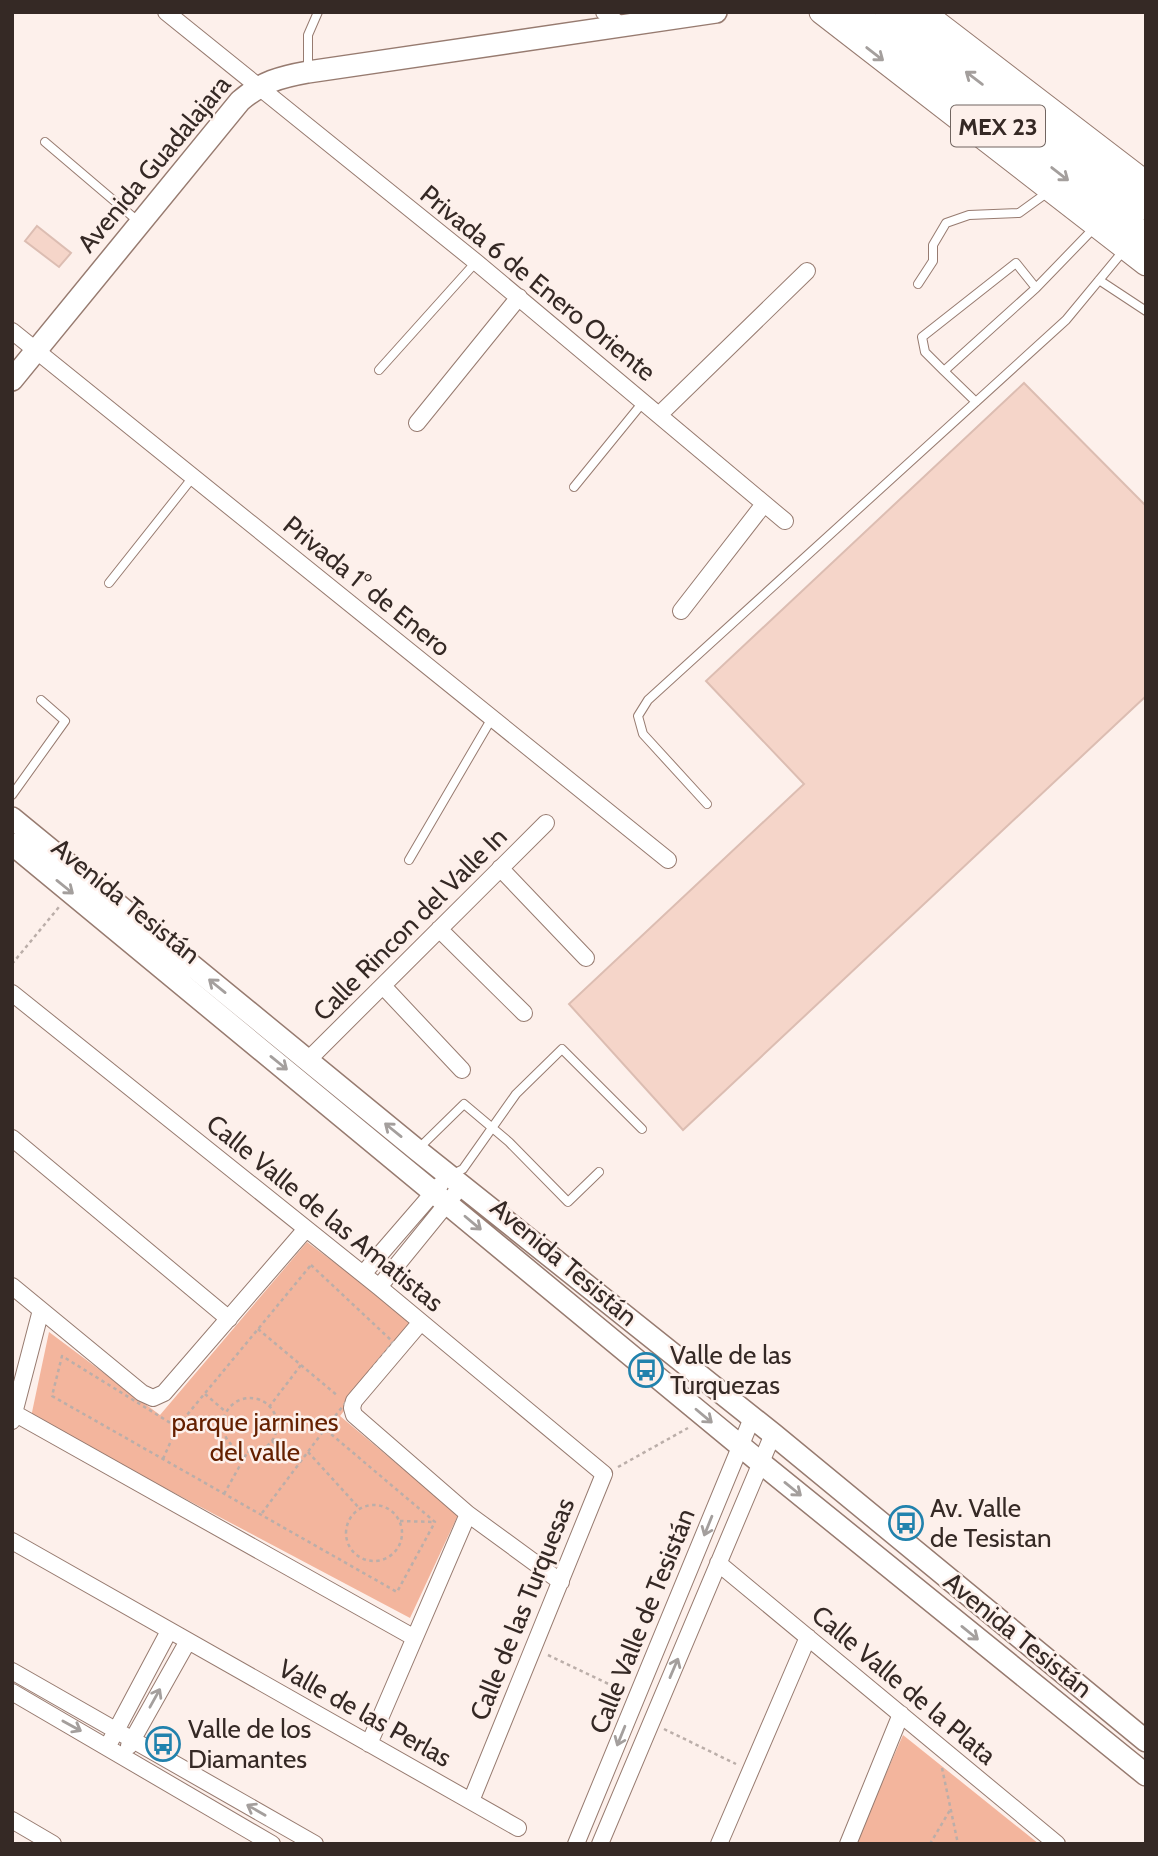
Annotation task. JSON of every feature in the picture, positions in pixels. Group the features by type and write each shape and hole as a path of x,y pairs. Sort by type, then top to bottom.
{"main road":[{"path":"821,12 1050,190 1133,215"},
{"name":"MEX 23","path":"851,12 1133,215"},
{"name":"MEX 23","path":"888,12 1133,215"},
{"path":"923,12 1133,215 1146,264"}],"street":[{"name":"Privada 6 de Enero Oriente","path":"166,12 519,297 785,521"},
{"name":"Avenida Guadalajara","path":"12,380 240,101 273,78 612,19 716,12"},
{"path":"660,414 807,271"},
{"path":"417,424 519,297"},
{"name":"Privada 1° de Enero","path":"12,331 668,860"},
{"path":"681,611 764,504"},
{"name":"Avenida Tesistán","path":"12,818 417,1150 706,1417 1146,1775"},
{"name":"Calle Rincon del Valle In","path":"308,1060 546,823"},
{"name":"Avenida Tesistán","path":"12,844 773,1434 1146,1741"},
{"path":"500,868 586,958"},
{"path":"439,929 524,1013"},
{"path":"383,986 462,1070"},
{"name":"Calle Valle de las Amatistas","path":"12,993 379,1287 604,1475"},
{"path":"12,1138 229,1319"},
{"path":"363,1275 452,1184"},
{"path":"379,1287 452,1184"},
{"path":"12,1286 142,1393 153,1398 164,1393 306,1229"},
{"path":"41,1310 13,1417 412,1637"},
{"path":"421,1322 352,1408 354,1415 468,1514 561,1582"},
{"name":"Calle Valle de Tesistán","path":"576,1844 752,1418"},
{"name":"Calle Valle de Tesistán","path":"600,1844 773,1434"},
{"name":"Calle de las Turquesas","path":"471,1801 604,1475"},
{"path":"369,1744 412,1637 468,1514"},
{"name":"Valle de las Perlas","path":"12,1541 518,1828"},
{"name":"Calle Valle de la Plata","path":"718,1563 1058,1844"},
{"path":"107,1746 169,1630"},
{"path":"719,1844 808,1637"},
{"path":"123,1756 187,1641"},
{"path":"12,1671 315,1844"},
{"path":"12,1692 272,1844"},
{"path":"848,1844 901,1714"},
{"path":"12,1820 53,1844"}],"lane":[{"path":"308,72 308,35 318,12"},
{"path":"45,142 139,222"},
{"path":"918,284 933,261 933,245 946,223 969,215 1019,213 1050,190"},
{"path":"707,804 643,734 638,716 648,700 1066,320 1099,280 1133,215"},
{"path":"944,371 1036,288 1133,215"},
{"path":"379,370 476,262"},
{"path":"976,402 925,352 922,337 1016,263 1036,288"},
{"path":"1099,280 1146,311"},
{"path":"574,487 644,401"},
{"path":"108,583 193,477"},
{"path":"12,795 65,721 41,700"},
{"path":"409,860 492,717"},
{"path":"452,1184 494,1129 516,1094 562,1049 642,1129"},
{"path":"417,1150 464,1104 494,1129 568,1202 599,1172"}],"path":[{"path":"12,964 60,907"},
{"path":"163,1459 177,1427 311,1265 393,1342 261,1514"},
{"path":"258,1329 346,1402"},
{"path":"177,1427 61,1356 52,1395 397,1592 435,1522"},
{"path":"270,1407 301,1365"},
{"path":"205,1394 226,1412"},
{"path":"246,1398 254,1398 270,1407 277,1423 272,1440 257,1451 248,1451 231,1444 223,1428 226,1412 231,1405 246,1398"},
{"path":"604,1475 706,1417"},
{"path":"325,1429 435,1522"},
{"path":"272,1440 298,1465"},
{"path":"224,1494 248,1451"},
{"path":"308,1452 359,1509"},
{"path":"378,1505 395,1513 400,1521 402,1540 392,1556 384,1560 365,1561 350,1550 345,1532 347,1523 359,1509 378,1505"},
{"path":"400,1521 435,1522"},
{"path":"533,1648 637,1698"},
{"path":"651,1723 752,1771"},
{"path":"936,1744 958,1844"},
{"path":"930,1844 950,1809"}],"green space":[{"name":"parque jarnines del valle","path":"307,1242 414,1322 340,1416 458,1515 410,1618 31,1417 49,1332 160,1415"},
{"path":"903,1735 1039,1844 855,1844"}],"building":[{"path":"37,226 71,253 59,267 25,241"},
{"path":"1024,383 1146,506 1146,696 683,1130 569,1004 804,784 706,681"}],"place":[{"name":"Valle de las Turquezas","path":"646,1370"},
{"name":"Av. Valle de Tesistan","path":"906,1523"},
{"name":"Valle de los Diamantes","path":"163,1744"}]}
